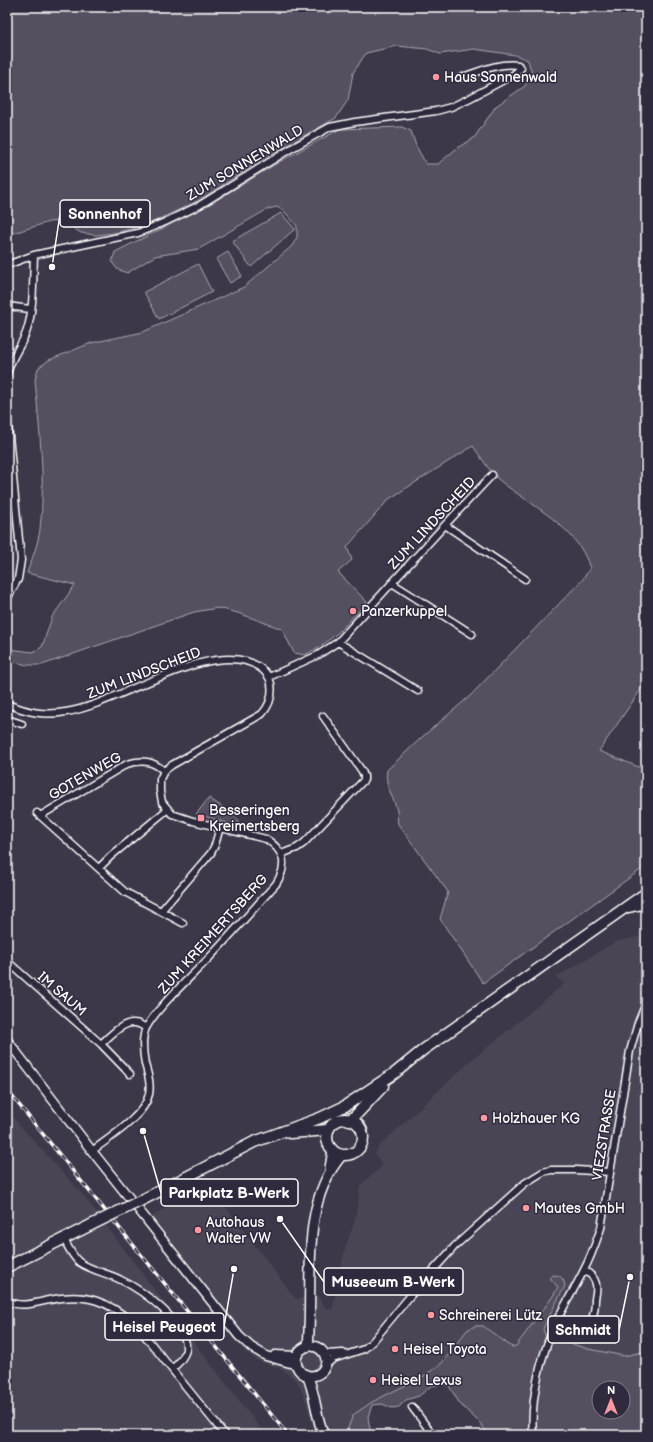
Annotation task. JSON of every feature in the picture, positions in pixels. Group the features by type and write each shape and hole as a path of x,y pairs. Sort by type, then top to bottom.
{"main road":[{"path":"12,1265 262,1139 331,1114 357,1099 646,893"},
{"path":"349,1120 355,1116 395,1073"},
{"path":"359,1126 355,1122 344,1119 336,1122 328,1134 328,1144 337,1152 350,1154 360,1148 363,1137 359,1126 359,1121 374,1095"},
{"path":"262,1139 303,1132 328,1134"},
{"path":"313,1346 309,1271 312,1235 320,1195 337,1152"},
{"path":"313,1346 325,1354 326,1365 318,1374 312,1376 302,1373 297,1365 297,1356 301,1349 313,1346"},
{"path":"318,1374 316,1383 320,1419 324,1435"},
{"path":"307,1375 311,1386 320,1427 324,1435"}],"street":[{"name":"ZUM SONNENWALD","path":"34,255 138,233 152,228 200,205 292,148 330,127 436,111 451,107 513,76 521,68 518,65 513,64 497,66 460,78"},
{"path":"7,266 34,255 27,329 11,362 7,375"},
{"path":"7,306 30,309"},
{"path":"7,415 21,560 18,578 7,599"},
{"name":"ZUM LINDSCHEID","path":"7,704 35,713 58,713 78,710 96,705 177,671 214,660 242,660 252,663 260,668 269,677 318,655 338,642 492,475"},
{"path":"445,525 525,579"},
{"path":"392,583 472,634"},
{"path":"338,642 418,691"},
{"path":"269,677 272,692 271,700 262,714 184,757 164,771 160,779 162,802 172,814 266,839 274,844 281,854 297,848 304,843 364,780 362,771 323,716"},
{"path":"7,718 22,724"},
{"name":"GOTENWEG","path":"164,771 153,763 136,761 38,815 125,892 183,923"},
{"path":"99,868 111,856 168,809"},
{"path":"161,911 211,853 220,827"},
{"name":"ZUM KREIMERTSBERG","path":"146,1028 169,1000 276,884 282,872 283,866 281,854"},
{"path":"609,918 633,908 646,905"},
{"name":"IM SAUM","path":"7,961 101,1044 130,1074"},
{"name":"VIEZSTRASSE","path":"533,1435 533,1411 539,1372 553,1330 584,1270 601,1228 630,1051 638,1023 646,1003"},
{"path":"92,1151 129,1122 142,1108 147,1101 149,1084 143,1045 146,1028 139,1024 128,1024 115,1032 101,1044"},
{"path":"7,1040 92,1151 239,1336 266,1356 297,1365"},
{"path":"326,1365 333,1359 364,1348 373,1341 410,1296 455,1246 525,1183 543,1172 551,1170 610,1172"},
{"path":"64,1239 73,1256 77,1260 85,1266 121,1280 135,1288 160,1306 176,1323 182,1331 186,1349 179,1363 172,1369"},
{"path":"559,1317 566,1325 578,1329 584,1328 592,1318 597,1286 591,1275 584,1270"},
{"path":"7,1301 22,1305 66,1297 81,1297 108,1305 123,1313 136,1325 225,1435"},
{"path":"255,1349 278,1356 297,1356"},
{"path":"325,1354 350,1353"},
{"path":"412,1407 433,1435"}],"shaded area":[{"path":"7,7 646,7 646,633 641,640 646,644 646,682 599,751 646,770 646,866 483,983 440,919 448,892 398,824 396,806 388,786 386,776 387,770 421,738 470,696 583,579 590,568 584,553 575,540 552,518 499,480 473,446 389,499 347,547 352,560 338,572 367,602 340,631 325,643 305,655 294,653 282,629 238,613 218,608 194,612 42,665 27,665 7,660 7,654 9,649 33,652 42,647 52,617 75,585 27,573 38,540 42,511 41,454 35,380 38,368 49,360 91,343 143,332 244,287 292,246 297,237 297,226 285,212 277,207 268,209 199,249 155,256 127,273 117,269 112,262 115,252 205,207 279,162 340,129 402,127 411,131 416,146 426,164 438,164 457,148 474,138 496,106 525,86 532,74 528,60 515,55 474,49 440,54 427,49 397,46 366,53 353,73 348,100 336,118 268,156 198,201 146,225 114,233 96,235 81,233 62,221 49,222 7,235"},
{"path":"281,213 295,229 251,267 232,241"},
{"path":"228,252 242,276 230,283 216,259"},
{"path":"198,264 212,292 159,319 144,292"},
{"path":"209,798 234,815 238,820 238,826 196,814"},
{"path":"646,935 646,1351 625,1356 588,1349 545,1335 543,1329 565,1286 550,1278 558,1287 516,1346 512,1347 483,1326 467,1330 442,1363 424,1376 372,1402 348,1428 349,1435 315,1435 305,1398 296,1380 283,1370 256,1360 240,1347 142,1224 193,1188 209,1191 222,1202 296,1299 318,1295 324,1306 328,1309 332,1309 345,1248 354,1223 359,1189 362,1183 381,1166 381,1163 375,1154 379,1146 468,1063 564,984 556,977 615,942"},
{"path":"7,1111 84,1196 266,1435 7,1435"},
{"path":"552,1275 559,1276 563,1279 565,1286 543,1329 545,1335 588,1349 625,1356 646,1351 646,1435 488,1435 481,1424 460,1404 449,1386 442,1384 431,1386 419,1396 406,1400 399,1407 392,1408 382,1404 372,1405 368,1417 371,1435 349,1435 348,1428 353,1415 372,1402 424,1376 442,1363 467,1330 475,1326 483,1326 512,1347 516,1346 558,1287 550,1278"}],"railway":[{"path":"7,1090 288,1435"}],"place":[{"name":"Haus Sonnenwald","path":"436,77"},
{"name":"Sonnenhof","path":"52,267"},
{"name":"Panzerkuppel","path":"353,611"},
{"name":"Besseringen Kreimertsberg","path":"201,818"},
{"name":"Holzhauer KG","path":"484,1118"},
{"name":"Parkplatz B-Werk","path":"143,1131"},
{"name":"Mautes GmbH","path":"526,1208"},
{"name":"Museeum B-Werk","path":"280,1219"},
{"name":"Autohaus Walter VW","path":"198,1230"},
{"name":"Heisel Peugeot","path":"234,1269"},
{"name":"Schmidt","path":"630,1277"},
{"name":"Schreinerei Lütz","path":"431,1315"},
{"name":"Heisel Toyota","path":"395,1349"},
{"name":"Heisel Lexus","path":"373,1380"}]}
